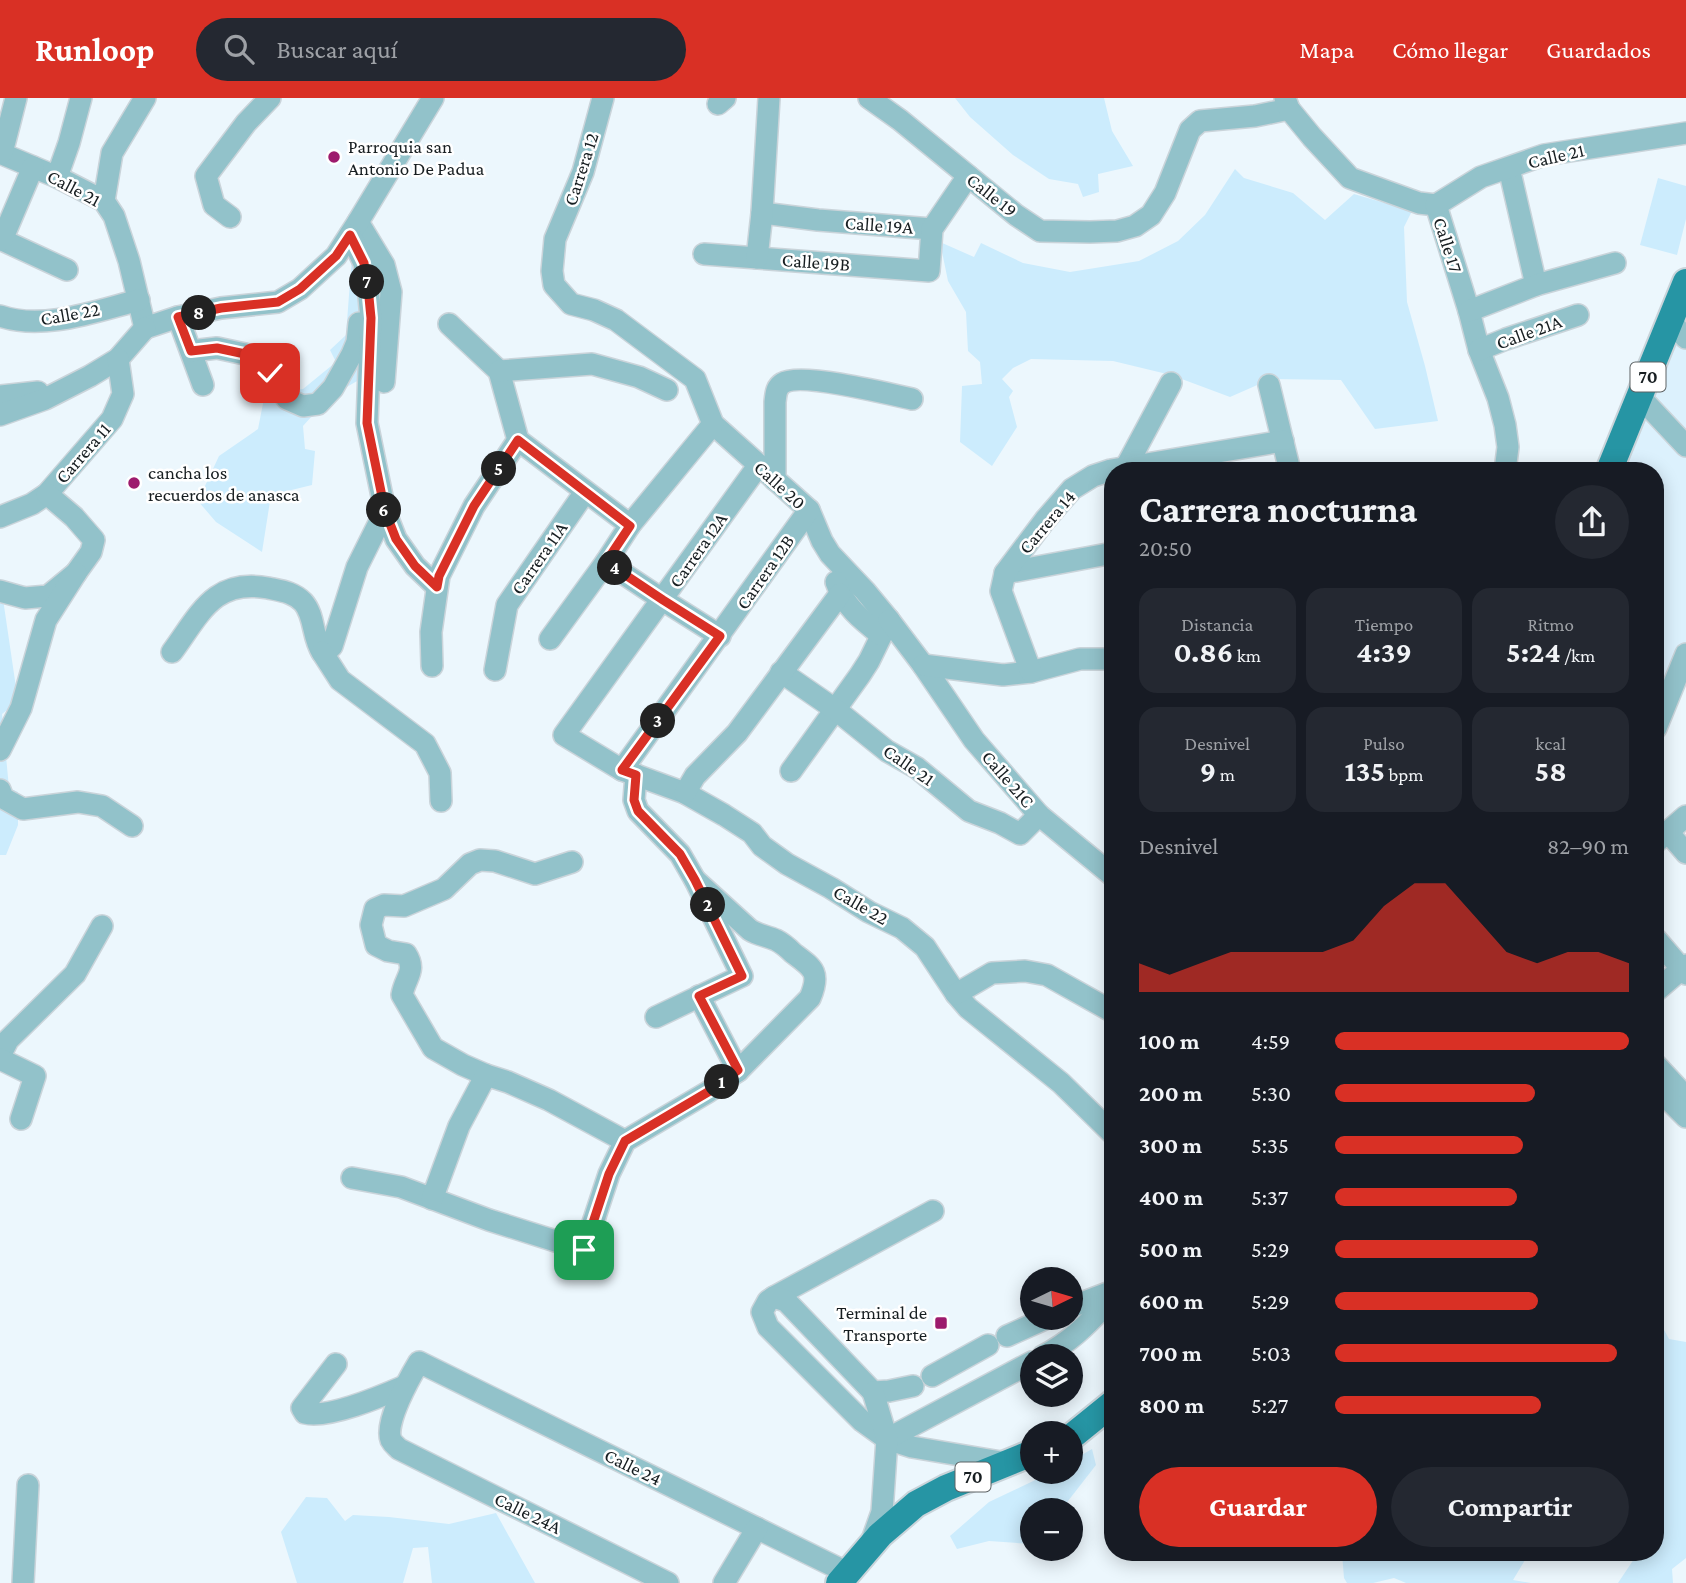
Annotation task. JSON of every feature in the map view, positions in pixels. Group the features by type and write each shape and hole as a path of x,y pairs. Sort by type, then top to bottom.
{"main road":[{"name":"70","path":"1613,462 1639,396 1678,330 1686,282"},
{"path":"1083,1427 1104,1410"},
{"name":"70","path":"843,1578 880,1535 916,1504 946,1488 1020,1458"}],"street":[{"path":"1,153 16,98"},
{"path":"57,177 81,98"},
{"path":"104,201 112,153 145,98"},
{"path":"230,217 215,205 206,176 246,123 270,98"},
{"path":"0,415 68,388 118,359 145,328 178,317 221,308 278,302 300,289 336,256 433,98"},
{"name":"Carrera 12","path":"555,239 583,172 603,98"},
{"path":"758,258 769,98"},
{"name":"Calle 19","path":"869,98 1016,215 1040,231 1090,232 1117,231 1135,226 1151,215 1165,193 1190,130 1200,121 1255,116 1287,103"},
{"name":"Calle 17","path":"1287,103 1311,137 1350,178 1419,203 1436,205 1479,351 1498,398 1508,447 1506,462"},
{"name":"Calle 21","path":"1436,205 1481,177 1544,155 1686,132"},
{"name":"Calle 21","path":"1,153 104,201 114,216 129,261 145,328"},
{"path":"33,167 1,240 66,270"},
{"path":"1509,168 1536,285"},
{"name":"Calle 19A","path":"762,213 932,229 968,176"},
{"path":"354,229 384,265 391,292 384,382"},
{"path":"354,229 364,263 371,318 367,423 385,511 396,539 415,566 437,587"},
{"name":"Calle 19B","path":"704,254 929,271 932,229"},
{"name":"Calle 20","path":"555,239 552,271 554,285 570,304 594,310 616,320 695,379 713,424 809,510 830,554 865,591 885,628"},
{"path":"1469,311 1536,285 1615,263"},
{"name":"Calle 22","path":"0,316 48,322 139,300"},
{"name":"Calle 21A","path":"1479,351 1578,315"},
{"path":"178,317 204,385"},
{"path":"191,351 217,348 245,354 270,373 287,398 303,406 318,404 333,388 352,355 357,342 359,323"},
{"path":"449,324 499,371 518,440 630,526"},
{"name":"Carrera 11","path":"0,517 32,504 47,494 112,419 123,394 118,359"},
{"path":"499,371 592,364 639,377 667,390"},
{"path":"775,480 775,402 777,390 784,382 798,379 821,381 912,399"},
{"path":"1129,462 1171,383"},
{"path":"1269,385 1288,462"},
{"path":"0,396 68,388"},
{"path":"1639,396 1686,446"},
{"path":"550,639 630,526 713,424"},
{"path":"432,666 431,632 439,576 474,506 518,440"},
{"path":"1156,462 1283,441"},
{"name":"Carrera 12A","path":"564,736 758,466"},
{"name":"Carrera 14","path":"1004,573 1072,489 1093,476 1104,473"},
{"name":"Carrera 11A","path":"495,670 507,605 586,492"},
{"path":"0,750 21,708 46,620 91,552 94,540 74,517 47,494"},
{"name":"Carrera 12B","path":"629,773 720,636 809,510"},
{"path":"321,652 332,646 357,567 385,511"},
{"path":"791,771 869,662 885,628 852,610 840,594 830,554"},
{"path":"1031,672 1000,591 1004,573 1104,555"},
{"path":"606,562 720,636"},
{"path":"0,591 25,598 48,596 76,573"},
{"path":"172,652 211,600 223,591 239,587 262,587 291,592 304,604 312,620 318,646 340,680 425,744 440,773 441,801"},
{"path":"685,793 695,776 737,733 840,594"},
{"name":"Calle 21C","path":"885,628 923,664 974,740 1039,815 1104,869"},
{"path":"1664,708 1686,654"},
{"path":"923,664 1003,675 1031,672 1080,659 1104,659"},
{"name":"Calle 21","path":"781,672 836,710 887,751 918,768 969,811 1020,834 1039,815"},
{"name":"Calle 22","path":"564,736 629,773 685,793 752,833 762,846 787,864 902,928 925,947 968,1008 1061,1083 1104,1125"},
{"path":"629,773 638,811 680,854 742,976 656,1017"},
{"path":"0,790 3,798 23,809 78,802 102,806 132,826"},
{"path":"1664,834 1686,816"},
{"path":"1664,839 1686,853"},
{"path":"572,862 535,874 495,861 480,860 470,864 444,889 404,906 384,905 375,909 371,925 376,945 388,951 406,954 411,962 402,995 433,1048 463,1065 549,1100 625,1141"},
{"path":"352,1178 401,1187 489,1220 584,1250 609,1174 625,1141 708,1092 738,1070 810,998 815,987 813,968 778,941 750,930 695,880"},
{"path":"21,1119 35,1076 0,1057 8,1040 75,974 102,926"},
{"path":"1664,948 1684,969 1664,985"},
{"path":"956,994 992,973 1024,971 1047,975 1104,1007"},
{"path":"699,996 738,1070"},
{"path":"1664,1074 1686,1097"},
{"path":"432,1199 459,1126 486,1075"},
{"path":"1664,1094 1686,1117"},
{"path":"933,1211 774,1297 768,1301 762,1312 768,1326 862,1420 887,1439 912,1447 1007,1463"},
{"path":"1083,1302 1104,1294"},
{"path":"774,1297 786,1301 873,1392 887,1439 882,1512 870,1547"},
{"path":"1064,1344 1104,1307"},
{"path":"932,1376 1020,1330"},
{"name":"Calle 24","path":"405,1386 419,1362 757,1528 843,1578"},
{"path":"336,1364 307,1399 302,1408 305,1413 313,1415 344,1409 405,1386"},
{"path":"887,1439 1020,1368"},
{"name":"Calle 24A","path":"405,1386 390,1425 391,1440 399,1449 668,1583"},
{"path":"873,1392 913,1386"},
{"path":"23,1583 28,1485"},
{"path":"724,1583 757,1528"}],"shaded area":[{"path":"955,98 1104,98 1112,131 1133,166 1098,174 1099,192 1083,197 1078,184 1049,179 1013,155 970,117"},
{"path":"1235,169 1244,178 1293,193 1325,220 1354,194 1412,211 1404,227 1407,302 1438,421 1375,429 1341,380 1271,379 1230,397 1171,375 1113,361 1031,359 1013,368 1002,379 1013,391 1009,397 1017,427 992,466 960,442 962,386 982,384 980,362 968,351 966,312 948,281 940,242 974,257 981,243 1023,263 1070,272 1139,261 1178,241 1205,215"},
{"path":"1658,178 1686,186 1686,219 1677,255 1640,245"},
{"path":"362,241 384,297 374,372 335,395 303,426 305,449 315,451 312,485 271,495 262,552 216,522 198,501 219,456 258,429 267,383 287,391 303,389 336,362 330,350 346,335 352,255"},
{"path":"1675,334 1686,346 1686,656 1664,707 1664,462 1623,462"},
{"path":"0,599 3,599 18,701 2,714 9,788 18,792 18,825 6,855 0,855"},
{"path":"1664,1330 1669,1339 1686,1342 1686,1558 1672,1569 1673,1583 1618,1583 1633,1561 1664,1561"},
{"path":"1092,1449 1096,1465 1083,1482 1083,1454"},
{"path":"1027,1484 1081,1484 1070,1498 1020,1498 1020,1543 989,1541 957,1549 950,1536 989,1502"},
{"path":"306,1497 327,1498 345,1521 353,1515 449,1524 496,1513 535,1583 432,1583 428,1547 413,1548 403,1583 297,1583 281,1532"},
{"path":"1343,1561 1524,1561 1513,1580 1531,1583 1406,1583 1394,1578 1373,1583 1347,1583"}],"place":[{"name":"Parroquia san Antonio De Padua","path":"334,157"},
{"name":"cancha los recuerdos de anasca","path":"134,483"},
{"name":"Terminal de Transporte","path":"941,1323"}],"route":[{"path":"270,373 245,354 217,348 191,351 178,317 221,308 278,302 300,289 336,256 350,235 364,263 368,287 371,318 367,423 377,480 396,539 415,566 437,587 439,576 474,506 518,440 630,526 606,562 720,636 622,770 636,775 634,800 638,811 680,854 742,976 699,996 738,1070 708,1092 625,1141 609,1174 584,1250"}]}
